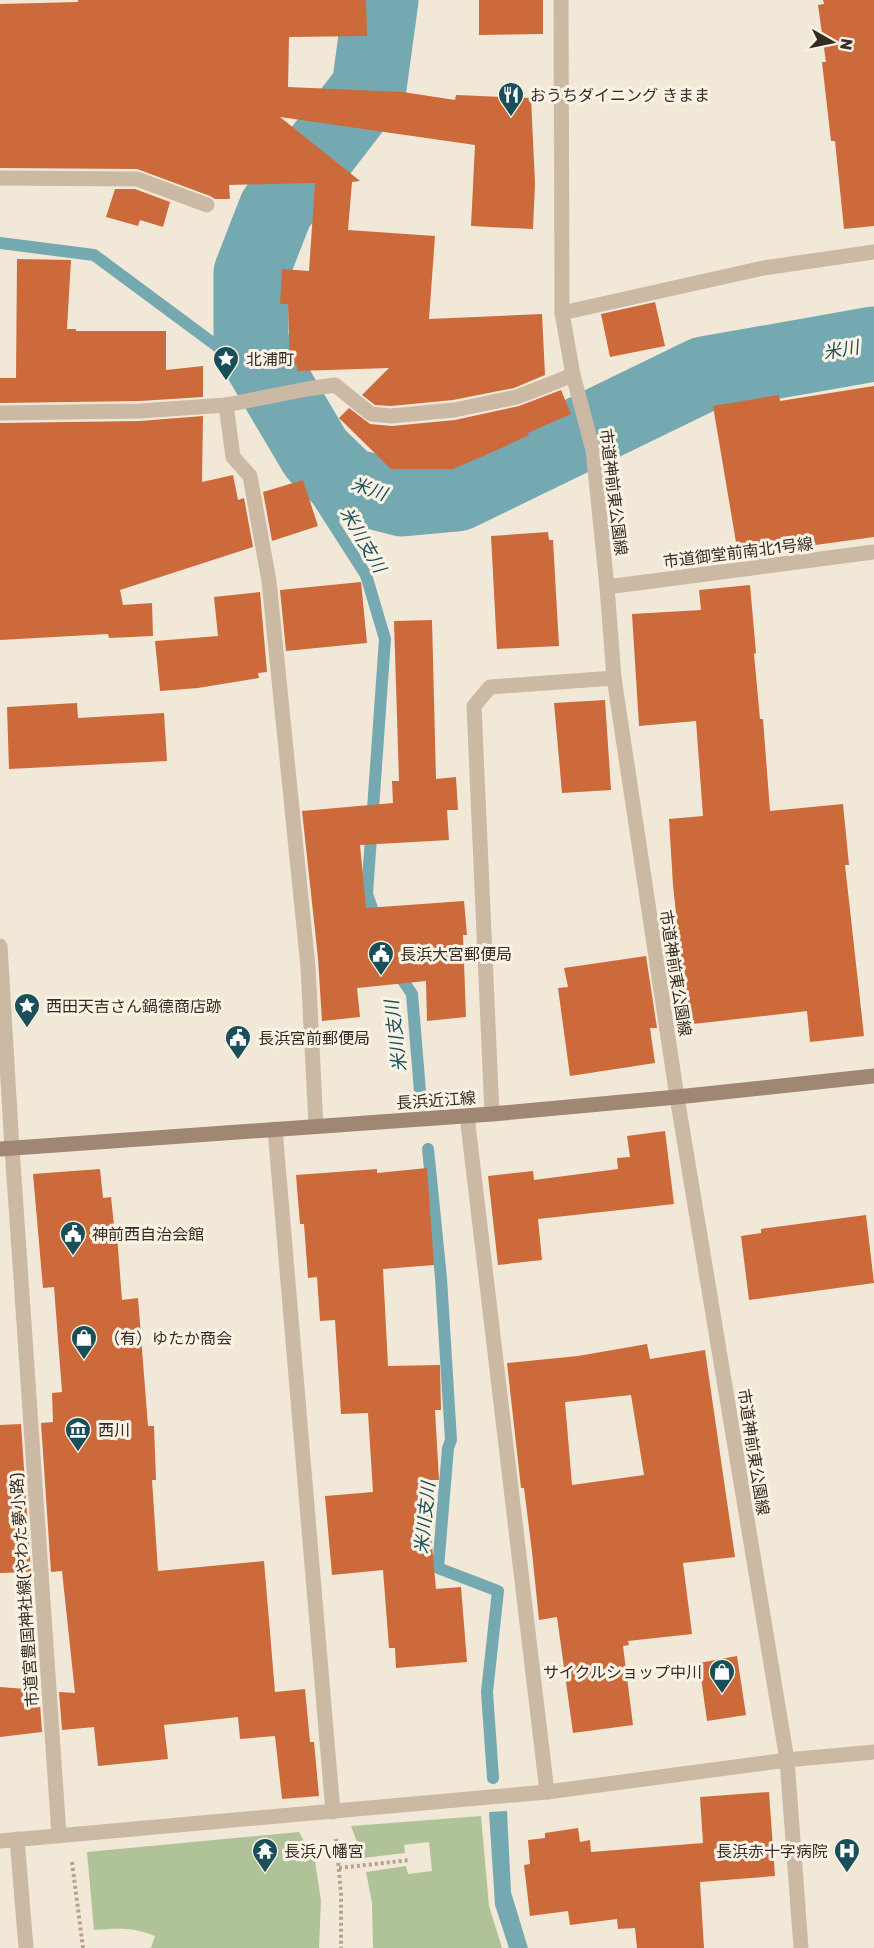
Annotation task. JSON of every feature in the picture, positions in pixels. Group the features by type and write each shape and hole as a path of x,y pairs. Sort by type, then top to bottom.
{"main road":[{"name":"長浜近江線","path":"6,1148 492,1114 874,1076"}],"street":[{"name":"市道神前東公園線","path":"561,0 562,313 573,375 593,450 614,678 677,1097 787,1760 801,1948"},
{"path":"0,178 137,179 207,205"},
{"path":"562,313 763,268 874,252"},
{"path":"0,413 140,411 233,403 307,388 335,385 371,414 391,416 454,410 517,397 573,375"},
{"path":"233,403 233,457 250,476 269,581 308,967 316,1126"},
{"name":"市道御堂前南北1号線","path":"607,587 874,552"},
{"path":"492,1114 474,706 490,687 614,678"},
{"name":"市道宮豊国神社線(やわた夢小路)","path":"0,946 6,1148 64,1835"},
{"path":"467,1116 547,1792"},
{"path":"275,1129 333,1812"},
{"path":"0,1841 547,1792 787,1760 874,1752"},
{"path":"17,1839 26,1948"}],"path":[{"path":"333,1812 342,1917 340,1948"},
{"path":"64,1835 83,1948"},
{"path":"339,1868 410,1860"}],"green space":[{"path":"481,1816 489,1906 502,1948 373,1948 372,1903 366,1872 406,1866 408,1874 432,1871 429,1842 404,1845 405,1853 363,1858 351,1826"},
{"path":"299,1832 315,1861 321,1901 319,1948 151,1948 155,1936 147,1933 125,1929 94,1930 87,1852"}],"water":[{"path":"507,1811 511,1892 528,1948 509,1948 495,1905 489,1812"}],"building":[{"path":"78,0 366,0 367,36 289,37 288,87 403,92 455,100 456,95 531,98 535,183 533,229 471,226 475,145 280,117 360,181 352,182 348,230 435,236 429,319 542,314 545,375 514,388 453,400 391,406 375,405 362,395 389,368 297,371 297,365 290,365 288,304 280,304 282,269 309,271 315,183 229,185 230,199 215,199 137,169 0,168 0,4 78,2"},
{"path":"479,0 543,0 543,34 479,35"},
{"path":"823,0 874,0 874,226 844,229 835,141 831,141 822,62 826,62 818,5 824,4"},
{"path":"115,189 135,189 170,202 163,227 140,220 138,226 106,217"},
{"path":"17,259 71,260 67,329 76,329 76,331 166,331 166,370 203,366 203,397 140,401 0,403 0,378 16,378"},
{"path":"655,302 665,346 610,357 601,314"},
{"path":"874,386 874,537 808,546 809,548 739,560 713,406 779,395 780,401"},
{"path":"561,390 571,414 453,469 391,469 339,418 349,408 370,424 392,426 455,420 519,406"},
{"path":"203,416 202,482 233,475 238,500 244,498 253,547 120,590 123,605 152,603 153,636 109,638 108,634 0,640 0,423 140,421"},
{"path":"303,480 318,526 272,541 263,492"},
{"path":"548,532 549,540 553,540 559,646 497,649 491,536"},
{"path":"361,582 367,643 286,651 280,590"},
{"path":"750,585 756,653 754,654 760,719 763,719 770,811 843,804 849,865 845,865 864,1036 810,1042 807,1011 676,1026 665,953 680,951 669,819 703,816 696,721 639,726 632,614 701,610 699,590"},
{"path":"260,592 267,672 258,673 259,678 198,688 160,691 155,641 218,636 214,597"},
{"path":"432,620 436,779 456,777 458,810 447,810 449,840 360,845 366,908 464,901 467,935 463,935 466,1017 427,1021 426,981 357,988 360,1017 322,1021 318,958 302,811 393,803 392,781 399,781 394,621"},
{"path":"605,700 611,790 562,793 554,703"},
{"path":"77,703 78,718 164,713 167,761 9,769 7,707"},
{"path":"646,956 657,1028 650,1028 655,1063 570,1076 558,988 568,987 564,968"},
{"path":"665,1131 674,1204 538,1219 542,1260 498,1265 488,1176 533,1171 534,1180 618,1169 617,1158 630,1157 627,1136"},
{"path":"427,1168 434,1265 383,1269 388,1366 440,1365 441,1410 435,1410 439,1480 426,1480 436,1589 461,1587 467,1662 396,1668 395,1648 389,1648 383,1570 332,1575 325,1496 373,1492 368,1413 341,1414 335,1320 320,1321 317,1277 308,1278 304,1224 300,1224 296,1175 377,1169 377,1173"},
{"path":"100,1169 103,1198 111,1197 115,1235 117,1235 122,1300 138,1298 148,1426 154,1426 156,1480 152,1480 158,1571 264,1561 275,1692 305,1689 310,1742 314,1742 319,1796 282,1799 275,1736 240,1739 238,1717 164,1725 168,1759 98,1766 94,1727 62,1730 59,1692 75,1693 62,1571 51,1572 41,1423 53,1422 52,1393 62,1392 54,1287 43,1288 33,1174"},
{"path":"866,1215 874,1283 749,1300 741,1236 761,1233 761,1229"},
{"path":"647,1344 650,1359 705,1350 735,1557 683,1563 692,1634 628,1641 629,1645 623,1646 633,1725 573,1733 557,1617 539,1620 507,1363 578,1356","holes":["631,1395 644,1475 572,1485 565,1402"]},
{"path":"21,1424 31,1572 0,1573 0,1425"},
{"path":"737,1656 746,1715 707,1721 699,1663"},
{"path":"0,1687 39,1690 42,1732 0,1737"},
{"path":"769,1792 775,1876 700,1882 704,1948 637,1948 635,1928 618,1929 617,1919 570,1925 568,1911 530,1916 524,1865 530,1864 528,1840 545,1838 545,1833 578,1828 580,1842 590,1840 591,1852 703,1843 700,1797"}],"waterway":[{"name":"米川","path":"381,0 369,88 276,209 251,273 251,344 316,454 348,485 402,499 457,494 704,374 874,344"},
{"name":"米川支川","path":"0,243 94,255 221,349 366,575 385,639 367,894 377,923"},
{"name":"米川支川","path":"396,970 412,994 420,1091"},
{"name":"米川支川","path":"428,1149 441,1278 451,1440 448,1448 438,1568 498,1591 487,1692 493,1778"}],"place":[{"name":"おうちダイニング きまま","path":"511,118"},
{"name":"北浦町","path":"226,382"},
{"name":"長浜大宮郵便局","path":"381,977"},
{"name":"西田天吉さん鍋德商店跡","path":"27,1029"},
{"name":"長浜宮前郵便局","path":"238,1061"},
{"name":"神前西自治会館","path":"73,1257"},
{"name":"（有）ゆたか商会","path":"84,1361"},
{"name":"西川","path":"78,1453"},
{"name":"サイクルショップ中川","path":"722,1695"},
{"name":"長浜八幡宮","path":"265,1874"},
{"name":"長浜赤十字病院","path":"847,1874"}]}
